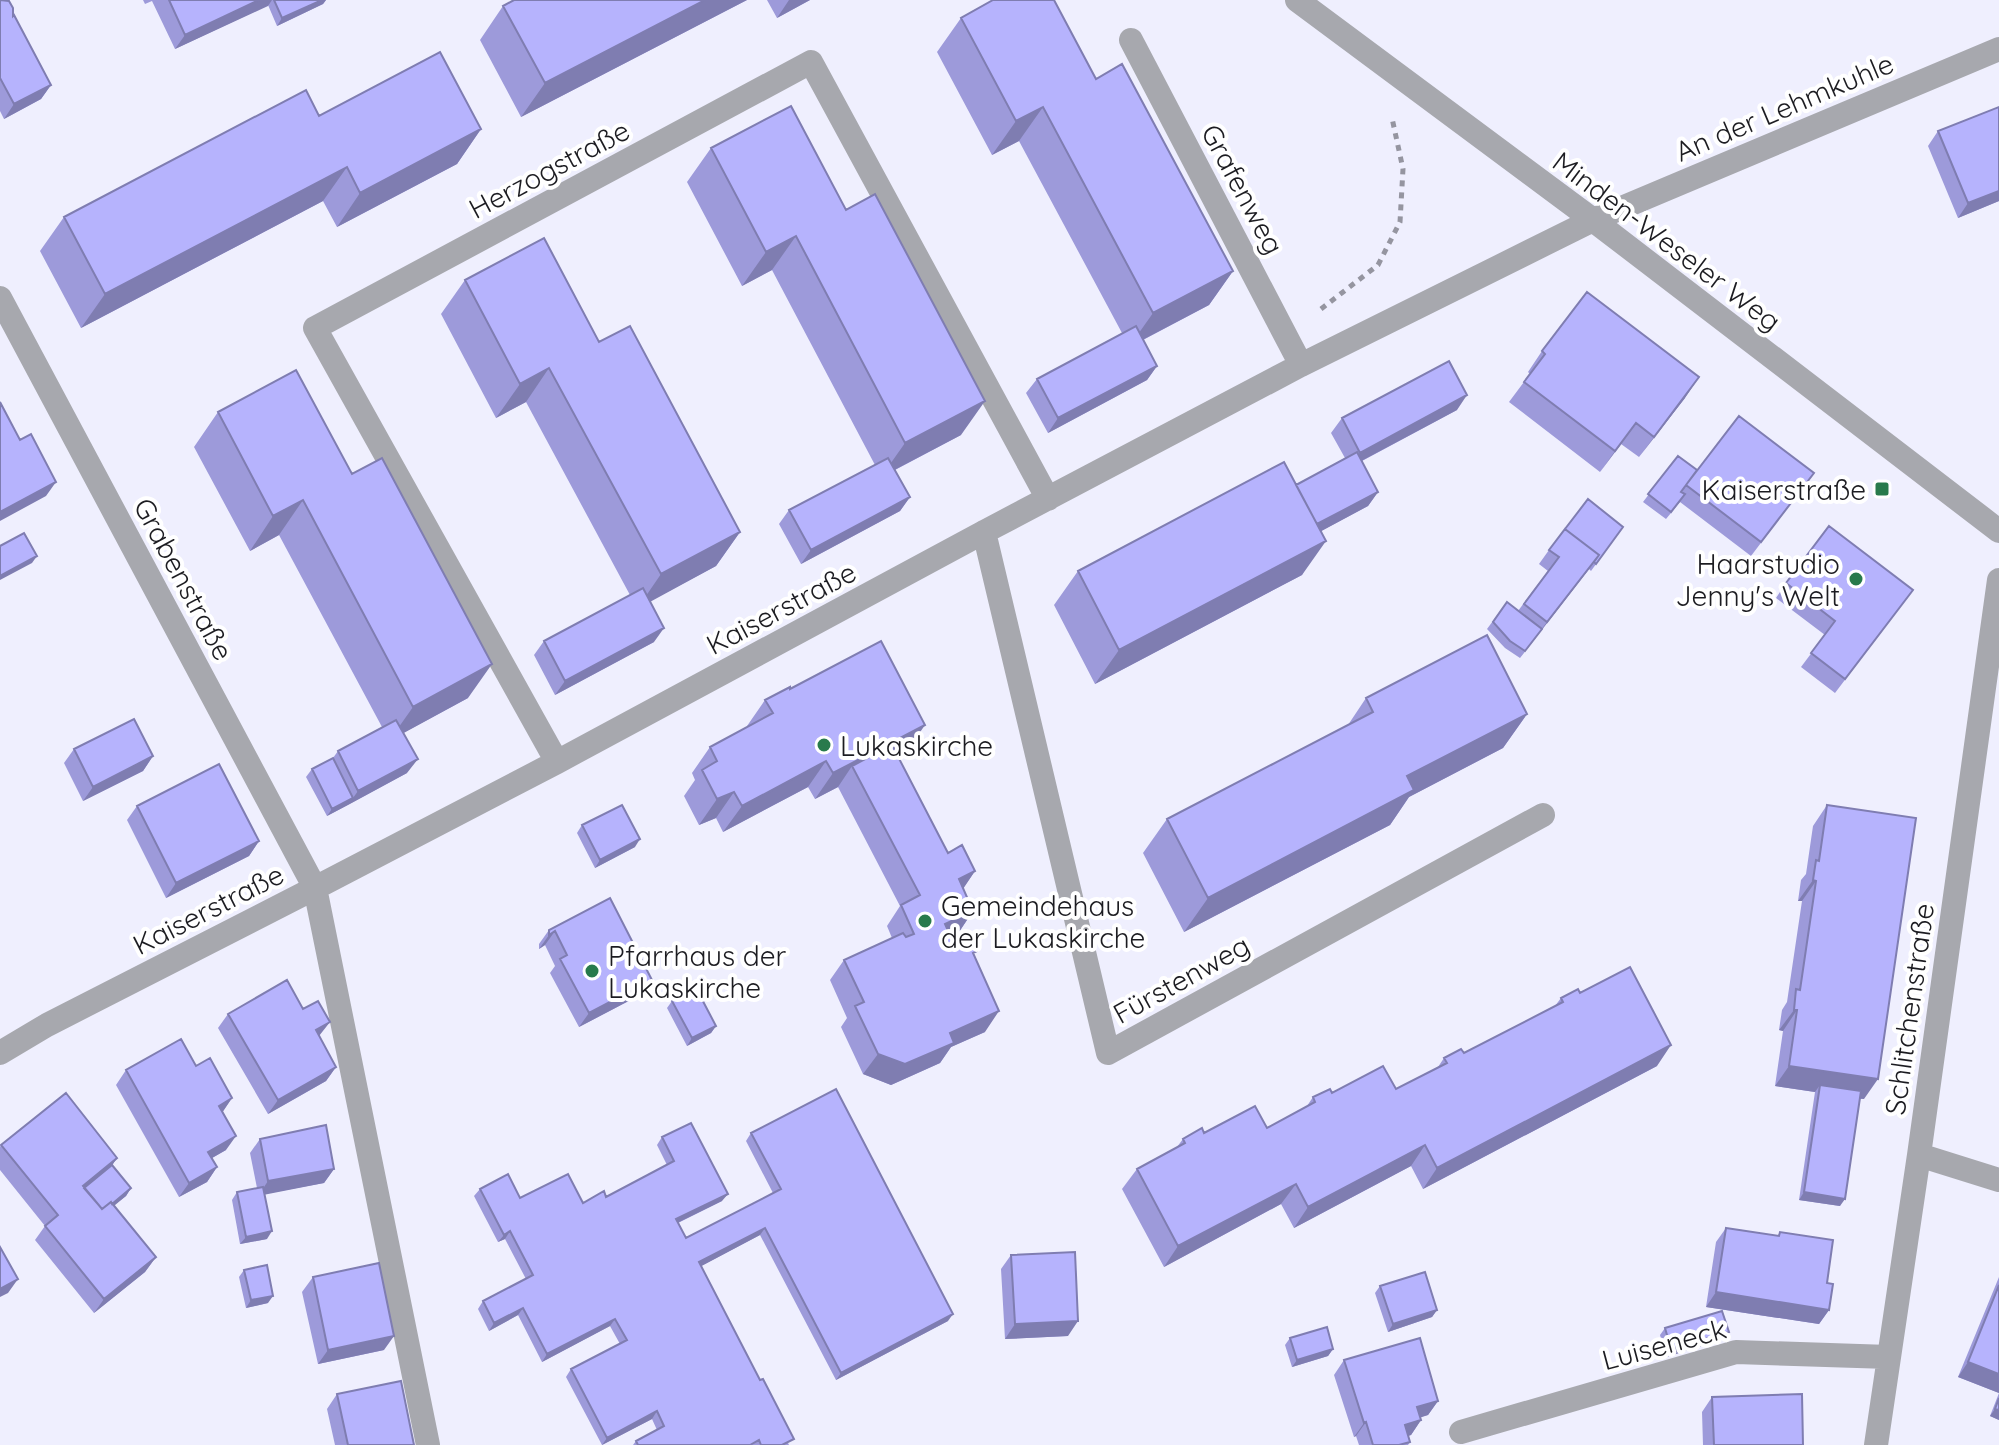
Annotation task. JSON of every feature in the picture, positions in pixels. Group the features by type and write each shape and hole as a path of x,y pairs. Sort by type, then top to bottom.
{"street":[{"name":"Minden-Weseler Weg","path":"1297,0 1593,220 1999,531"},
{"name":"Grafenweg","path":"1131,40 1301,365"},
{"name":"An der Lehmkuhle","path":"1593,220 1999,49"},
{"name":"Herzogstraße","path":"557,762 315,328 811,62 1048,499"},
{"name":"Kaiserstraße","path":"0,1053 47,1025 557,762 1301,365 1593,220"},
{"name":"Grabenstraße","path":"0,298 315,888 428,1445"},
{"name":"Fürstenweg","path":"984,532 1108,1053 1543,815"},
{"name":"Schlitchenstraße","path":"1876,1445 1999,580"},
{"path":"1919,1155 1999,1180"},
{"name":"Luiseneck","path":"1461,1432 1736,1352 1889,1357"}],"path":[{"path":"1284,331 1316,313 1378,265 1400,222 1403,169 1380,62"}],"building":[{"path":"0,0 9,1 13,16 51,85 14,104 0,78"},
{"path":"169,0 259,0 185,35"},
{"path":"274,0 322,0 282,18"},
{"path":"514,0 705,0 545,83 503,6"},
{"path":"993,0 1054,0 1096,79 1122,64 1233,271 1153,313 1043,107 1016,121 961,18"},
{"path":"440,52 481,129 360,193 347,167 105,294 64,217 306,90 319,116"},
{"path":"791,106 846,210 875,194 985,401 905,443 796,236 766,252 711,148"},
{"path":"1999,107 1999,191 1968,203 1938,131"},
{"path":"544,238 599,342 630,326 740,532 661,574 549,368 520,384 465,280"},
{"path":"1587,292 1699,377 1654,437 1636,423 1615,451 1524,382 1545,354 1542,351"},
{"path":"1136,326 1157,366 1058,418 1037,379"},
{"path":"1449,361 1467,395 1360,453 1342,418"},
{"path":"296,370 352,474 382,458 492,664 413,707 303,500 273,516 218,412"},
{"path":"0,402 20,440 31,434 56,482 0,512"},
{"path":"1739,416 1814,473 1761,542 1686,485"},
{"path":"1357,452 1378,492 1317,524 1296,485"},
{"path":"1678,456 1697,470 1681,492 1685,494 1671,512 1648,494"},
{"path":"888,458 910,497 811,550 789,510"},
{"path":"1284,462 1326,541 1119,650 1078,571"},
{"path":"1588,499 1623,527 1596,564 1594,562 1599,555 1565,529"},
{"path":"1829,526 1913,590 1845,679 1811,653 1835,621 1786,583"},
{"path":"1565,529 1599,555 1547,622 1524,604 1559,557 1549,550"},
{"path":"24,533 37,556 0,576 0,546"},
{"path":"643,588 664,628 565,681 544,641"},
{"path":"1507,602 1542,629 1525,651 1510,641 1493,622"},
{"path":"1487,635 1527,714 1407,776 1414,790 1208,898 1167,819 1373,712 1366,698"},
{"name":"Lukaskirche","path":"881,641 925,725 833,773 826,761 742,806 734,792 717,799 702,770 717,761 710,747 773,713 765,700"},
{"path":"134,719 153,756 93,787 74,749"},
{"path":"396,720 418,759 358,791 338,751"},
{"name":"Gemeindehaus der Lukaskirche","path":"892,745 948,853 962,845 975,871 959,879 973,911 945,924 952,940 968,932 973,934 978,947 973,953 999,1011 950,1033 954,1043 905,1064 878,1054 855,1006 864,1002 844,960 903,933 906,937 914,934 901,905 920,895 852,766"},
{"path":"333,758 353,798 332,809 312,769"},
{"path":"219,764 259,841 176,883 137,806"},
{"path":"622,805 640,839 600,860 582,825"},
{"path":"1827,805 1916,818 1878,1079 1789,1066 1797,1010 1794,1010 1796,989 1800,990 1816,881 1813,880 1816,860 1819,861"},
{"name":"Pfarrhaus der Lukaskirche","path":"610,898 652,980 589,1013 560,959 567,955 555,931 549,935 549,930"},
{"path":"1630,967 1671,1045 1437,1168 1425,1145 1308,1207 1296,1184 1178,1246 1137,1169 1185,1143 1183,1139 1202,1128 1204,1133 1255,1106 1267,1128 1315,1102 1313,1097 1330,1089 1332,1093 1383,1066 1396,1089 1447,1063 1444,1058 1461,1049 1464,1053 1563,1002 1561,998 1578,989 1580,993"},
{"path":"287,980 303,1009 318,1001 330,1022 316,1030 336,1067 278,1100 228,1014"},
{"path":"696,988 716,1026 692,1038 672,1001"},
{"path":"181,1039 196,1066 210,1058 232,1098 219,1106 236,1136 208,1152 217,1167 189,1183 126,1070"},
{"path":"1820,1085 1861,1091 1845,1199 1804,1192"},
{"path":"836,1089 953,1314 841,1373 765,1228 699,1262 794,1439 782,1445 761,1445 759,1440 750,1445 638,1445 636,1441 664,1426 657,1411 607,1438 571,1369 627,1340 615,1319 547,1354 523,1308 494,1323 483,1301 533,1275 510,1231 504,1235 480,1189 508,1174 520,1198 568,1174 583,1203 604,1191 606,1197 674,1161 662,1137 691,1123 728,1194 676,1219 686,1238 781,1189 751,1133"},
{"path":"66,1093 117,1158 83,1186 102,1209 111,1202 156,1257 104,1299 45,1226 58,1215 1,1145"},
{"path":"326,1125 334,1169 268,1181 260,1139"},
{"path":"112,1165 131,1188 102,1209 84,1188"},
{"path":"263,1187 272,1231 246,1237 237,1192"},
{"path":"1726,1228 1833,1240 1827,1283 1833,1284 1829,1310 1716,1292"},
{"path":"0,1247 18,1279 0,1289"},
{"path":"1075,1252 1078,1321 1015,1324 1011,1255"},
{"path":"379,1263 394,1336 328,1350 313,1277"},
{"path":"267,1265 273,1296 251,1300 244,1270"},
{"path":"1425,1272 1437,1310 1393,1324 1380,1286"},
{"path":"1999,1285 1999,1374 1968,1362"},
{"path":"1722,1311 1729,1332 1671,1349 1665,1328"},
{"path":"1327,1327 1333,1349 1297,1360 1290,1338"},
{"path":"1420,1338 1438,1401 1417,1407 1421,1420 1405,1425 1410,1442 1373,1445 1344,1360"},
{"path":"401,1381 414,1445 348,1445 337,1394"},
{"path":"1802,1394 1803,1445 1714,1445 1712,1397"}],"place":[{"name":"Kaiserstraße","path":"1882,489"},
{"name":"Haarstudio Jenny's Welt","path":"1856,579"},
{"name":"Lukaskirche","path":"824,745"},
{"name":"Gemeindehaus der Lukaskirche","path":"925,921"},
{"name":"Pfarrhaus der Lukaskirche","path":"592,971"}]}
